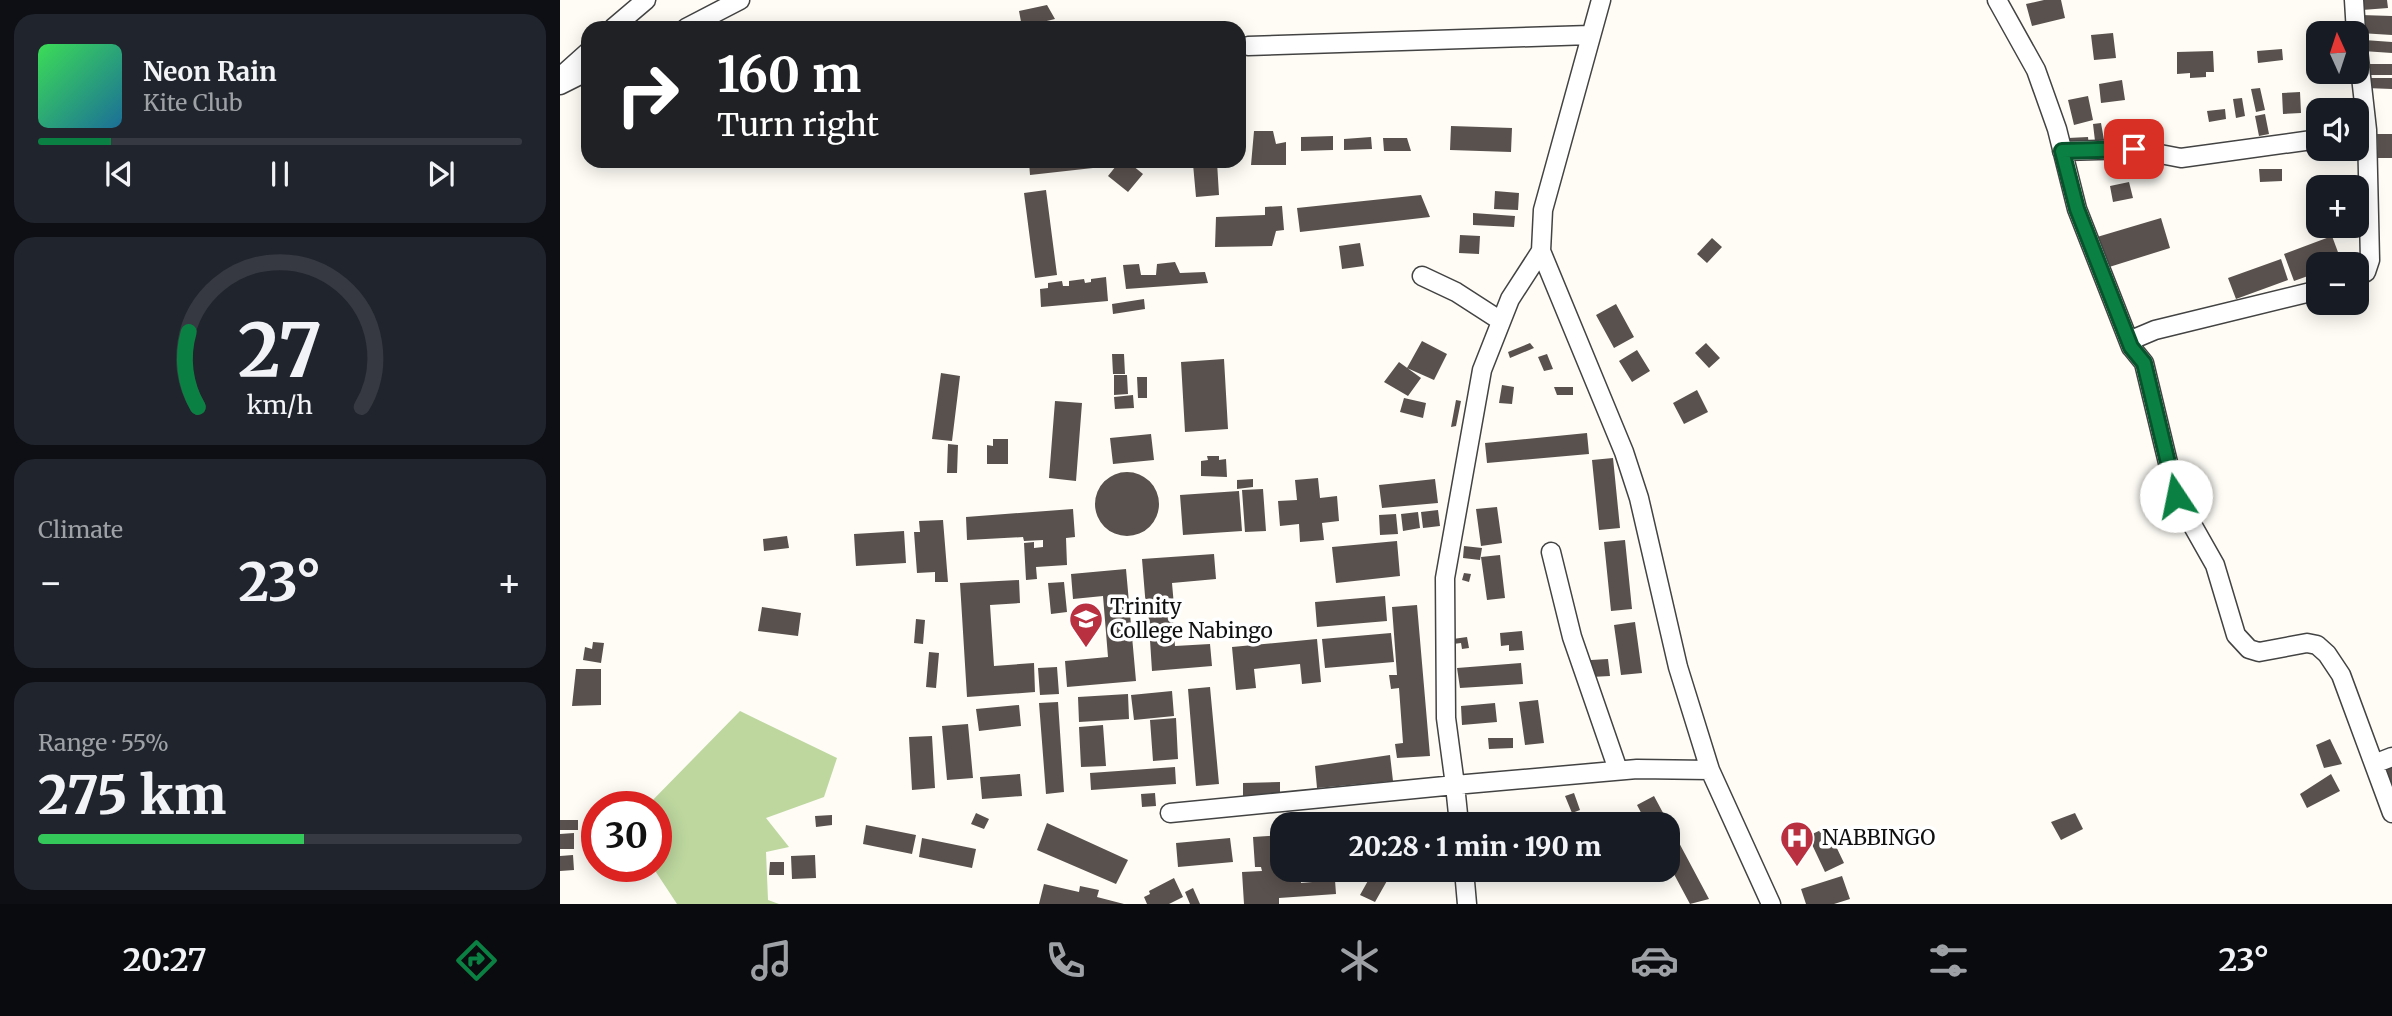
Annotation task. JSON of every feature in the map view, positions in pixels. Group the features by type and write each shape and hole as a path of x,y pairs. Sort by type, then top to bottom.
{"street":[{"path":"621,21 646,0"},
{"path":"699,21 740,0"},
{"path":"1601,0 1543,210 1541,251 1624,452 1639,498 1678,667 1710,770 1771,904"},
{"path":"1997,0 2036,70 2077,209 2131,347 2144,363 2151,384 2178,503 2215,565 2236,635 2249,649 2259,652 2307,643 2322,648 2341,675 2392,813"},
{"path":"2354,0 2355,21"},
{"path":"1248,46 1590,35"},
{"path":"560,76 581,58"},
{"path":"560,85 581,74"},
{"path":"2062,151 2134,149 2181,158 2306,141"},
{"path":"2364,161 2369,268"},
{"path":"1458,812 1446,718 1445,578 1482,370 1510,299 1541,251"},
{"path":"1422,276 1456,292 1501,321"},
{"path":"2131,347 2136,338 2155,330 2306,293"},
{"path":"1551,552 1572,637 1618,770"},
{"path":"2374,764 2392,757"},
{"path":"1170,813 1618,770 1710,770"},
{"path":"1465,882 1467,904"}],"green space":[{"path":"740,711 837,758 824,797 766,818 789,847 766,852 768,900 779,904 677,904 663,882 672,882 672,791 662,791"}],"building":[{"path":"2061,0 2065,18 2032,26 2026,4"},
{"path":"2361,0 2387,0 2388,8 2362,10"},
{"path":"1047,5 1055,19 1021,21 1019,11"},
{"path":"2361,15 2392,16 2392,35 2370,34 2370,21 2361,21"},
{"path":"2113,33 2116,58 2094,60 2091,35"},
{"path":"2370,40 2392,42 2392,53 2370,51"},
{"path":"2282,49 2283,60 2258,63 2257,51"},
{"path":"2213,51 2214,72 2206,72 2206,77 2190,78 2190,73 2177,74 2177,52"},
{"path":"2370,64 2392,64 2392,75 2370,75"},
{"path":"2370,78 2392,78 2392,89 2366,88 2366,84 2370,84"},
{"path":"2122,80 2125,100 2101,103 2099,84"},
{"path":"2260,88 2265,110 2256,112 2251,89"},
{"path":"2300,92 2301,113 2283,114 2282,93"},
{"path":"2088,96 2093,120 2074,125 2068,100"},
{"path":"2242,98 2245,116 2236,118 2233,99"},
{"path":"2225,109 2226,119 2209,122 2207,111"},
{"path":"2265,114 2269,134 2259,136 2255,116"},
{"path":"2101,123 2104,140 2095,141 2093,124"},
{"path":"1451,126 1512,128 1511,152 1450,150"},
{"path":"1254,131 1273,131 1276,144 1286,142 1286,165 1251,165"},
{"path":"2377,134 2392,134 2392,158 2378,158"},
{"path":"1333,136 1333,150 1301,151 1301,137"},
{"path":"1371,137 1372,149 1344,150 1344,139"},
{"path":"2088,137 2089,147 2069,148 2068,138"},
{"path":"1383,138 1407,138 1411,151 1384,151"},
{"path":"1029,168 1093,168 1030,175"},
{"path":"1114,168 1136,168 1143,174 1128,192 1108,176"},
{"path":"1193,168 1217,168 1219,195 1196,197"},
{"path":"2259,169 2282,169 2282,181 2260,182"},
{"path":"2129,182 2133,198 2113,202 2110,186"},
{"path":"1046,190 1057,275 1035,278 1024,193"},
{"path":"1495,191 1519,193 1518,210 1494,209"},
{"path":"1421,195 1430,217 1300,232 1297,208"},
{"path":"1282,206 1284,230 1276,231 1272,246 1215,247 1216,217 1265,215 1265,207"},
{"path":"1473,213 1515,216 1514,227 1473,225"},
{"path":"2161,218 2170,248 2106,268 2097,237"},
{"path":"1460,235 1480,236 1479,254 1459,253"},
{"path":"1712,238 1722,247 1707,263 1697,254"},
{"path":"2327,238 2333,238 2338,252 2306,252 2306,277 2294,281 2284,254"},
{"path":"1360,243 1364,266 1342,269 1339,246"},
{"path":"2281,259 2288,280 2236,299 2228,278"},
{"path":"1175,262 1180,273 1205,272 1208,283 1126,289 1123,265 1139,264 1141,275 1156,275 1157,264"},
{"path":"1106,277 1108,301 1041,307 1040,289 1048,288 1048,283 1062,281 1063,286 1069,286 1069,281 1084,279 1085,283 1091,282 1091,279"},
{"path":"1144,299 1145,309 1113,314 1112,304"},
{"path":"1616,304 1634,337 1614,348 1596,315"},
{"path":"1422,341 1447,354 1434,380 1407,368"},
{"path":"1530,343 1534,348 1510,358 1508,352"},
{"path":"1706,343 1720,358 1709,368 1695,353"},
{"path":"1637,350 1650,371 1632,382 1619,361"},
{"path":"1112,354 1124,354 1125,374 1113,374"},
{"path":"1547,354 1553,369 1544,371 1538,357"},
{"path":"1224,359 1228,429 1185,432 1181,362"},
{"path":"1399,362 1421,378 1408,396 1384,382"},
{"path":"941,373 960,376 952,441 932,439"},
{"path":"1114,375 1127,375 1128,394 1114,395"},
{"path":"1137,377 1147,377 1147,398 1138,398"},
{"path":"1502,385 1514,387 1512,404 1499,403"},
{"path":"1554,387 1573,387 1573,395 1557,395"},
{"path":"1697,390 1708,412 1684,424 1673,403"},
{"path":"1133,395 1134,408 1115,409 1114,397"},
{"path":"1404,398 1426,403 1423,418 1400,412"},
{"path":"1456,400 1461,401 1456,426 1451,427"},
{"path":"1055,401 1082,403 1076,481 1049,478"},
{"path":"1587,433 1589,454 1487,463 1485,443"},
{"path":"1151,434 1154,460 1113,464 1110,438"},
{"path":"993,439 1008,439 1008,464 987,464 987,445 993,446"},
{"path":"948,444 958,445 957,473 947,473"},
{"path":"1207,456 1226,459 1227,477 1201,476 1201,461 1208,460"},
{"path":"1613,458 1620,528 1599,530 1592,460"},
{"path":"1121,472 1133,472 1150,481 1157,492 1157,516 1150,527 1133,536 1121,536 1109,531 1100,522 1095,510 1095,498 1100,486 1109,477"},
{"path":"1318,478 1320,498 1337,496 1339,521 1322,523 1324,540 1300,542 1299,524 1280,526 1278,501 1297,500 1295,480"},
{"path":"1253,479 1253,487 1237,489 1237,480"},
{"path":"1435,479 1438,503 1382,508 1379,485"},
{"path":"1263,489 1266,531 1245,532 1242,490"},
{"path":"1239,491 1242,531 1183,535 1180,495"},
{"path":"1497,507 1502,543 1481,546 1476,509"},
{"path":"1073,509 1075,537 1066,538 1067,565 1036,567 1037,579 1026,580 1024,543 1034,542 1034,548 1043,547 1043,540 1024,541 1023,537 967,540 966,517"},
{"path":"1438,510 1440,526 1423,528 1421,512"},
{"path":"1418,512 1420,528 1403,531 1401,514"},
{"path":"1396,514 1398,534 1380,535 1379,515"},
{"path":"943,520 948,582 935,582 935,572 917,573 914,532 920,532 919,521"},
{"path":"904,531 906,563 856,566 854,534"},
{"path":"787,536 789,548 764,551 763,539"},
{"path":"1625,540 1632,609 1611,611 1604,542"},
{"path":"1397,541 1400,576 1336,583 1332,547"},
{"path":"1464,546 1482,548 1480,560 1463,558"},
{"path":"1214,554 1216,579 1172,583 1174,606 1146,608 1142,559"},
{"path":"1500,555 1505,598 1487,600 1481,557"},
{"path":"1126,569 1136,681 1067,687 1065,661 1108,657 1103,596 1073,599 1071,574"},
{"path":"1464,573 1471,574 1469,582 1462,580"},
{"path":"1019,580 1020,603 990,605 994,666 1034,663 1035,692 967,697 960,583"},
{"path":"1064,582 1067,612 1051,614 1048,583"},
{"path":"1385,596 1387,621 1317,627 1315,602"},
{"path":"1417,605 1430,756 1397,758 1395,744 1403,743 1399,688 1391,689 1389,675 1397,675 1392,607"},
{"path":"762,607 801,613 798,636 758,631"},
{"path":"1172,608 1175,646 1210,644 1212,666 1152,671 1148,609"},
{"path":"916,619 925,620 923,644 914,643"},
{"path":"1635,622 1642,673 1621,675 1614,625"},
{"path":"1522,631 1524,650 1509,651 1509,645 1501,646 1500,633"},
{"path":"1391,633 1394,662 1325,668 1322,639"},
{"path":"1467,637 1469,648 1462,649 1461,643 1453,644 1453,639"},
{"path":"1317,639 1321,682 1302,684 1300,664 1254,669 1256,688 1236,690 1232,647"},
{"path":"593,642 604,643 601,663 583,660 585,647 592,649"},
{"path":"929,652 939,653 936,688 926,687"},
{"path":"1608,659 1610,676 1591,677 1591,660"},
{"path":"1521,663 1523,684 1460,688 1457,668"},
{"path":"1057,667 1059,694 1040,695 1038,668"},
{"path":"576,669 601,669 601,705 572,706"},
{"path":"1210,687 1219,784 1196,786 1188,689"},
{"path":"1172,691 1174,716 1134,720 1131,695"},
{"path":"1128,694 1129,719 1079,722 1078,697"},
{"path":"1538,700 1544,743 1525,745 1519,702"},
{"path":"1058,702 1064,792 1046,794 1039,703"},
{"path":"1495,703 1497,722 1462,725 1461,706"},
{"path":"1019,705 1021,726 979,731 976,709"},
{"path":"1176,718 1178,759 1153,761 1150,720"},
{"path":"968,724 973,778 947,780 942,726"},
{"path":"1103,725 1106,766 1081,767 1079,727"},
{"path":"932,736 935,788 912,790 909,737"},
{"path":"1488,738 1513,738 1513,748 1489,749"},
{"path":"2330,739 2342,764 2324,768 2316,745"},
{"path":"1390,755 1393,781 1317,788 1315,766"},
{"path":"2392,766 2392,792 2384,769"},
{"path":"1175,767 1176,784 1091,790 1090,773"},
{"path":"1020,774 1022,796 982,799 980,777"},
{"path":"2331,774 2340,791 2307,808 2300,794"},
{"path":"1280,782 1280,799 1243,801 1243,783"},
{"path":"1155,793 1156,806 1142,807 1141,794"},
{"path":"1574,793 1580,810 1572,812 1565,796"},
{"path":"1654,796 1663,812 1641,812 1637,805"},
{"path":"976,813 989,819 984,829 971,824"},
{"path":"2075,813 2083,829 2061,840 2051,822"},
{"path":"832,815 832,825 816,827 815,816"},
{"path":"560,820 578,820 578,830 560,830"},
{"path":"1047,823 1128,860 1116,884 1037,850"},
{"path":"866,825 916,835 912,854 863,844"},
{"path":"1823,829 1829,842 1833,840 1844,863 1825,872 1808,836"},
{"path":"574,833 574,849 560,849 560,834"},
{"path":"1270,836 1270,882 1335,882 1336,894 1279,898 1279,904 1244,904 1242,872 1262,871 1261,867 1255,867 1253,837"},
{"path":"922,838 976,849 972,868 919,857"},
{"path":"1230,838 1233,862 1178,867 1176,843"},
{"path":"1680,845 1709,899 1690,904 1678,882"},
{"path":"573,855 574,870 560,871 560,856"},
{"path":"815,855 816,878 792,879 791,856"},
{"path":"770,862 784,862 784,875 769,875"},
{"path":"1842,876 1850,899 1834,904 1806,904 1801,889"},
{"path":"1174,878 1183,897 1169,904 1147,904 1144,897 1150,894 1149,891"},
{"path":"1367,882 1386,882 1375,902 1360,895"},
{"path":"1044,884 1079,892 1080,886 1099,890 1097,897 1124,904 1039,904"},
{"path":"1193,888 1200,904 1190,904 1185,892"}],"place":[{"name":"Trinity College Nabingo","path":"1086,649"},
{"name":"NABBINGO","path":"1797,868"}],"route":[{"path":"2134,149 2062,151 2077,209 2131,347 2144,363 2151,384 2176,496"}]}
